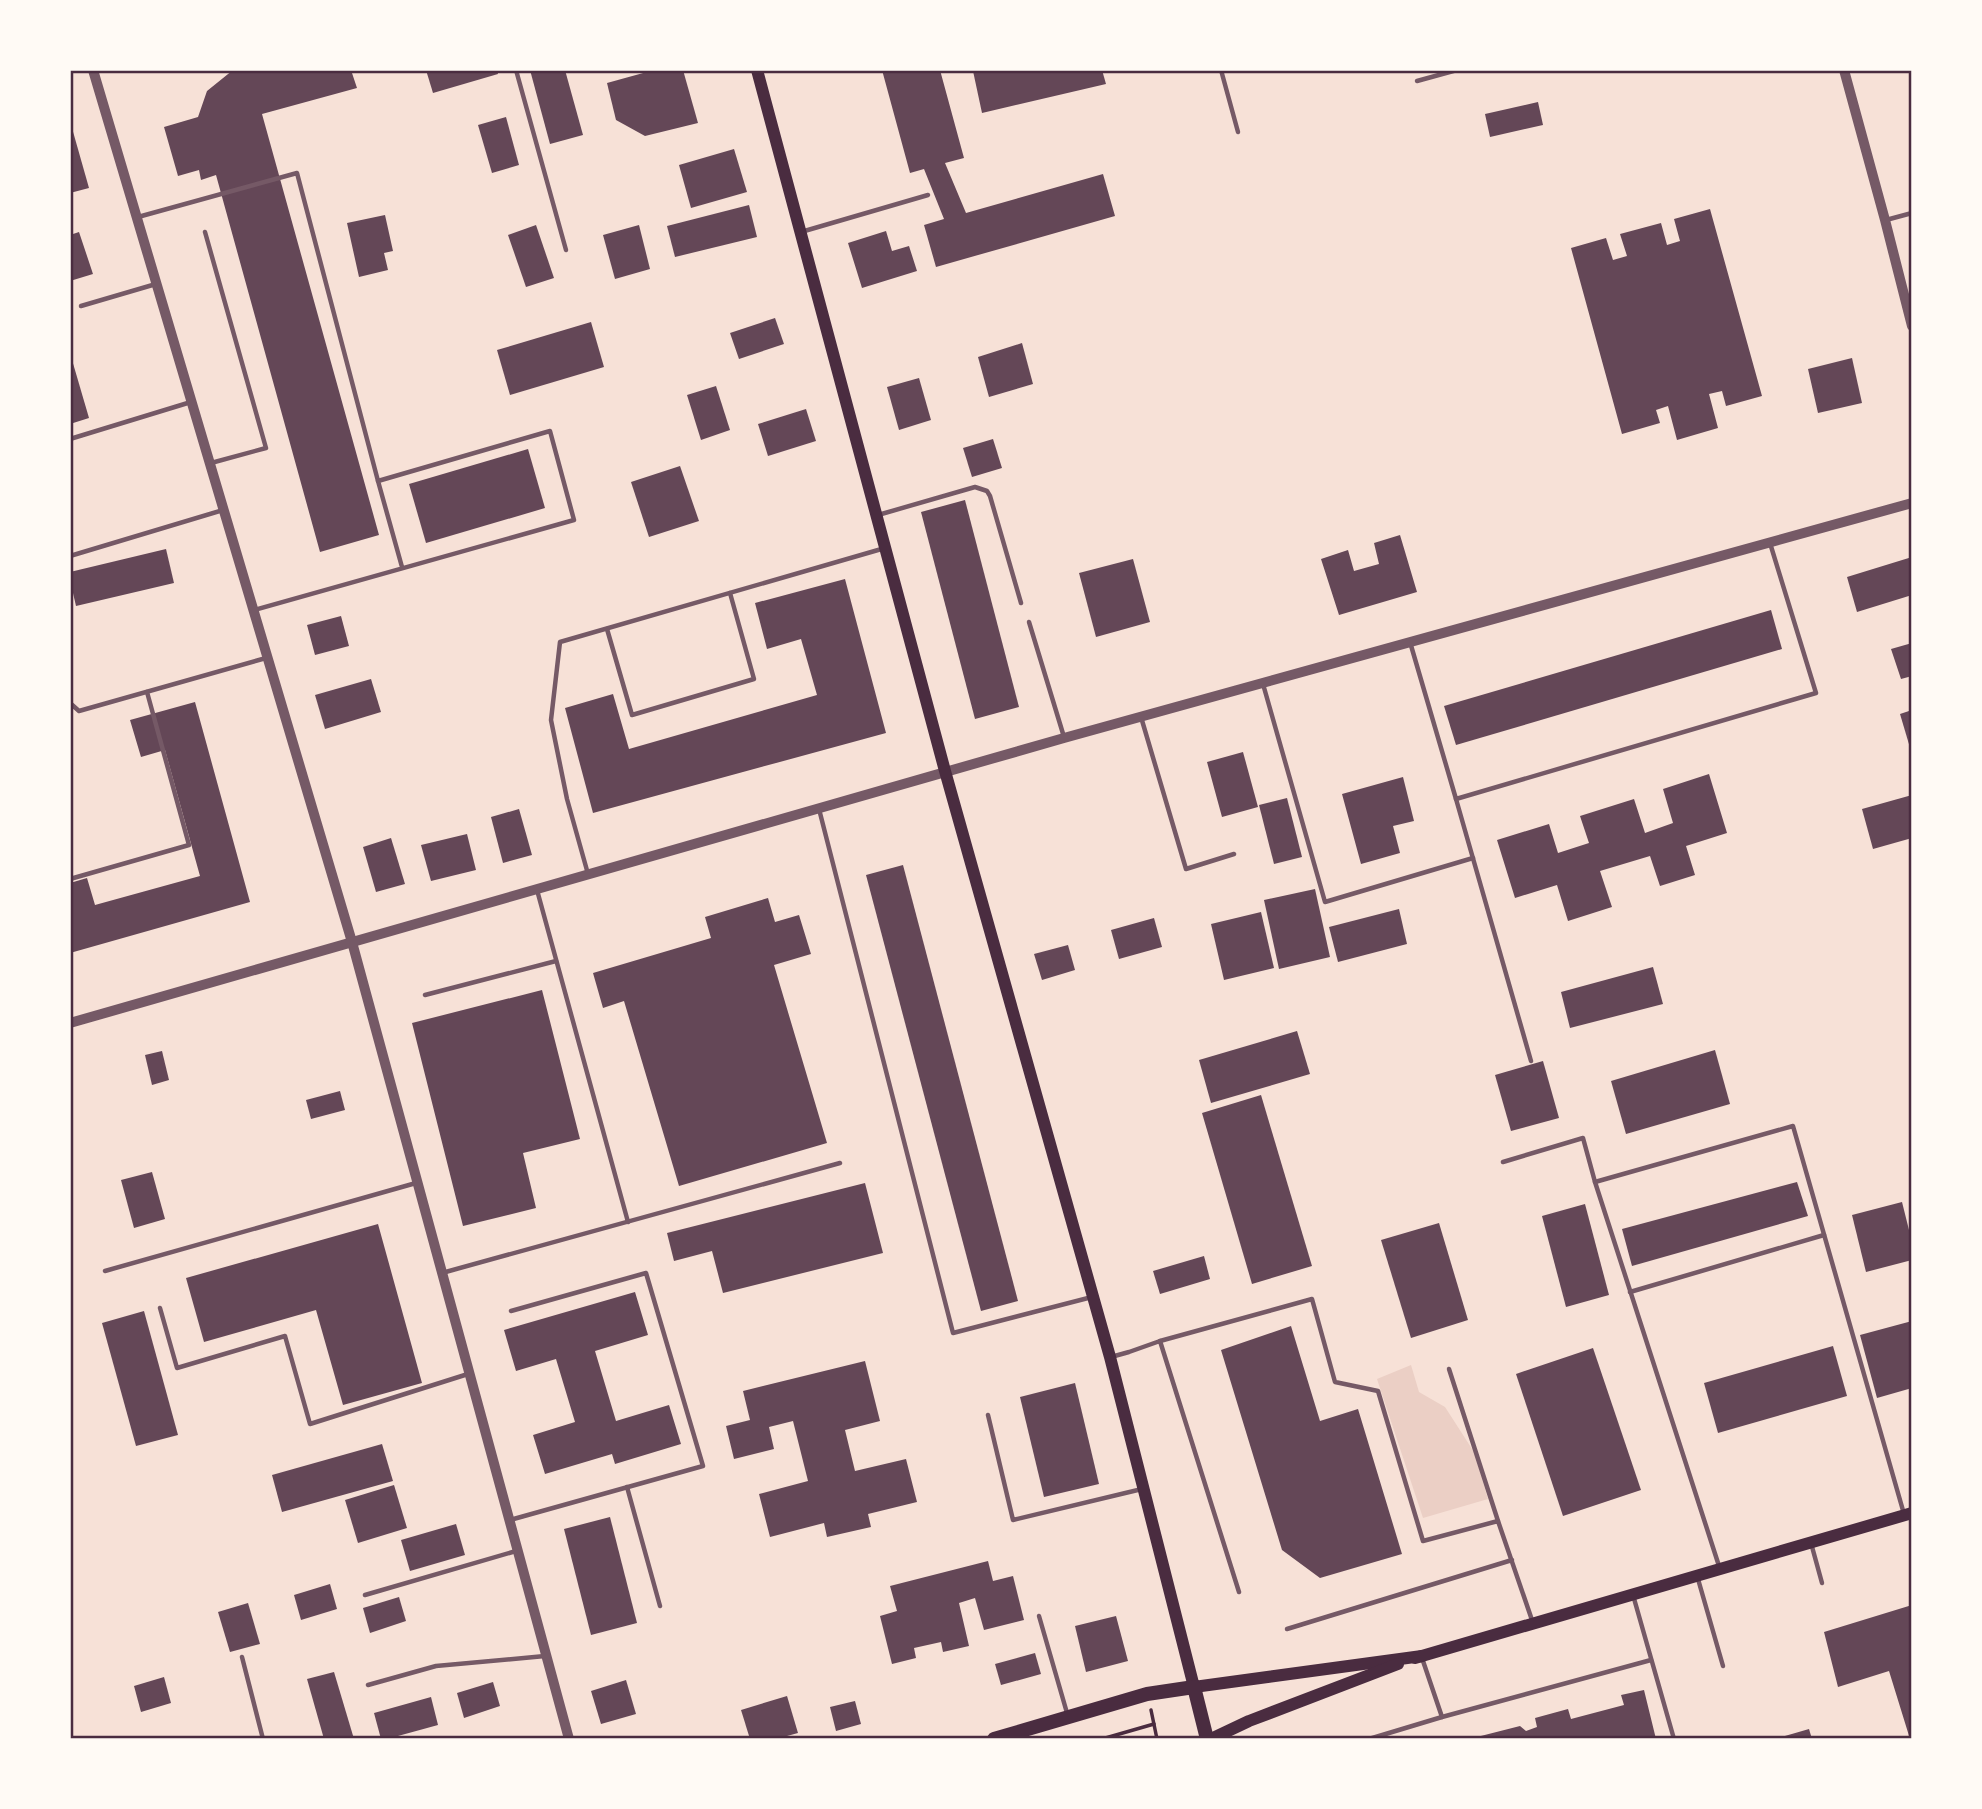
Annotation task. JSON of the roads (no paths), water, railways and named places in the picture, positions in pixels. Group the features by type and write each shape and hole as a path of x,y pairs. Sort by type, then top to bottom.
{"main road":[{"path":"757,70 945,771 1110,1357 1209,1739 1249,1721 1422,1656 1908,1514"},
{"path":"994,1739 1147,1694 1422,1656"}],"street":[{"path":"93,70 352,942 569,1739"},
{"path":"1844,70 1912,326"},
{"path":"71,1020 945,771 1912,503"}],"lane":[{"path":"516,70 566,250"},
{"path":"1221,70 1238,132"},
{"path":"1417,81 1457,70"},
{"path":"137,217 296,173 402,567"},
{"path":"800,232 928,195"},
{"path":"1885,220 1912,213"},
{"path":"205,232 266,448 210,463"},
{"path":"81,306 156,284"},
{"path":"70,439 191,402"},
{"path":"253,610 574,520 550,431 378,481"},
{"path":"877,515 975,487 986,491 990,496 1021,603"},
{"path":"70,556 223,510"},
{"path":"1456,799 1815,693 1770,542"},
{"path":"588,874 567,799 551,720 560,642 885,547"},
{"path":"607,628 632,715 644,712 754,679 730,593"},
{"path":"1028,622 1064,738"},
{"path":"1410,642 1531,1060"},
{"path":"70,703 79,712 267,657"},
{"path":"1263,683 1325,902 1473,858"},
{"path":"70,879 189,845 147,692"},
{"path":"1141,717 1186,869 1234,854"},
{"path":"819,808 953,1333 1093,1297"},
{"path":"537,889 628,1222"},
{"path":"425,995 556,961"},
{"path":"1595,1182 1793,1126 1908,1514"},
{"path":"1503,1162 1583,1138 1720,1569"},
{"path":"441,1273 840,1163"},
{"path":"105,1271 417,1182"},
{"path":"1630,1292 1824,1235"},
{"path":"509,1520 703,1466 646,1273 511,1311"},
{"path":"1110,1357 1312,1299 1335,1382 1378,1391 1423,1541 1498,1521"},
{"path":"160,1308 177,1368 285,1336 310,1424 468,1374"},
{"path":"1160,1341 1239,1592"},
{"path":"1449,1369 1533,1623"},
{"path":"988,1415 1013,1520 1143,1489"},
{"path":"626,1487 660,1606"},
{"path":"1811,1543 1822,1583"},
{"path":"365,1595 517,1551"},
{"path":"1287,1629 1512,1560"},
{"path":"1697,1576 1723,1666"},
{"path":"1632,1595 1674,1739"},
{"path":"1039,1616 1069,1717"},
{"path":"368,1685 436,1666 546,1656"},
{"path":"1422,1656 1441,1717"},
{"path":"242,1657 263,1739"},
{"path":"1370,1739 1651,1660"}]}
